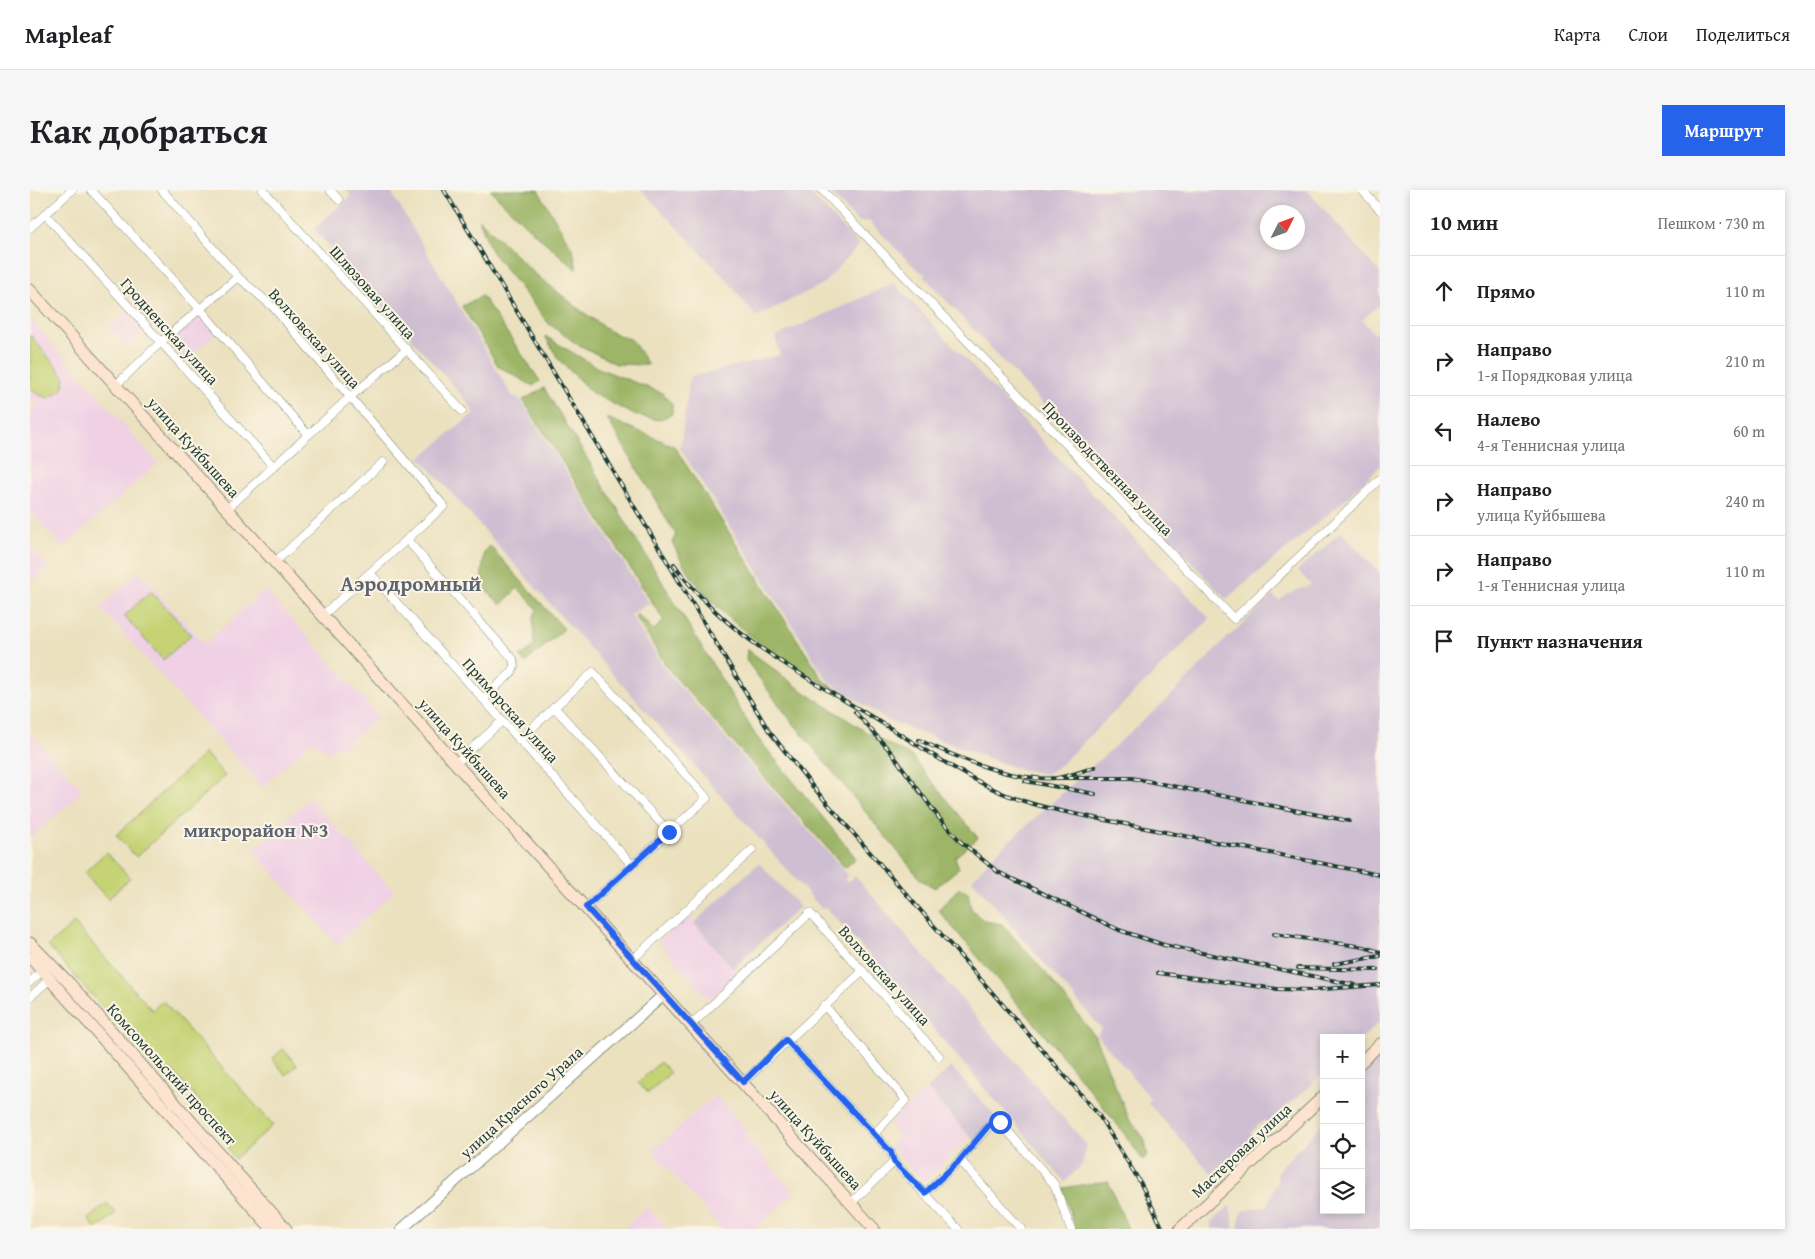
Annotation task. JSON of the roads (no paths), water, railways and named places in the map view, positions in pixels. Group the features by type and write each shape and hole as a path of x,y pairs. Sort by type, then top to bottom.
{"main road":[{"name":"улица Куйбышева","path":"30,290 113,388"},
{"name":"улица Куйбышева","path":"30,301 113,388 321,617 741,1084 849,1205 868,1229"},
{"name":"улица Куйбышева","path":"584,909 633,960 662,996 692,1024 741,1084"},
{"name":"Комсомольский проспект","path":"31,949 54,967 232,1165 286,1229"},
{"name":"Комсомольский проспект","path":"31,949 46,975 272,1229"},
{"path":"1365,1058 1380,1044"},
{"name":"Мастеровая улица","path":"1180,1229 1320,1100"},
{"name":"улица Куйбышева","path":"849,1205 874,1229"}],"street":[{"path":"30,228 72,190"},
{"path":"91,190 201,310 308,435"},
{"name":"Волховская улица","path":"162,190 238,277 273,307 444,506 406,540"},
{"name":"Шлюзовая улица","path":"263,190 462,411"},
{"path":"330,190 339,200"},
{"name":"Производственная улица","path":"822,190 1234,619 1380,480"},
{"path":"1362,190 1380,210"},
{"name":"Гродненская улица","path":"45,214 162,341 274,467"},
{"path":"113,388 162,341 238,277"},
{"path":"225,511 350,397 406,350"},
{"path":"273,564 383,462"},
{"path":"321,617 406,540 513,659 514,666 512,672 483,700"},
{"name":"Приморская улица","path":"370,573 632,865"},
{"path":"520,740 593,672 707,798 584,909"},
{"path":"554,707 669,832"},
{"path":"454,765 502,721"},
{"path":"633,960 752,850"},
{"name":"Волховская улица","path":"692,1024 810,913 939,1056"},
{"path":"30,997 54,967"},
{"path":"741,1084 786,1040 863,971"},
{"path":"30,982 46,975"},
{"name":"улица Красного Урала","path":"402,1229 662,996"},
{"path":"824,1005 906,1100 874,1134"},
{"path":"786,1040 891,1152 894,1162 958,1229"},
{"path":"925,1193 960,1160 990,1124 1000,1122 1054,1184 1071,1229"},
{"path":"960,1160 1021,1229"},
{"path":"849,1205 894,1162"}],"railway":[{"path":"444,190 769,731 813,787 1098,1114 1140,1182 1163,1229"},
{"path":"674,564 716,612 767,652 954,768 1002,793 1047,808 1380,875"},
{"path":"855,712 891,752 939,818 961,842 998,872 1119,930 1164,945 1355,985"},
{"path":"919,740 968,761 1023,776 1057,778 1095,767"},
{"path":"1057,778 1132,778 1349,821"},
{"path":"1025,781 1095,794"},
{"path":"1274,934 1364,947 1380,952"},
{"path":"1334,964 1380,956"},
{"path":"1298,968 1378,970"},
{"path":"1158,973 1277,989 1311,990 1380,985"}],"district":[{"name":"Аэродромный","path":"411,583"},
{"name":"микрорайон №3","path":"256,830"}]}
